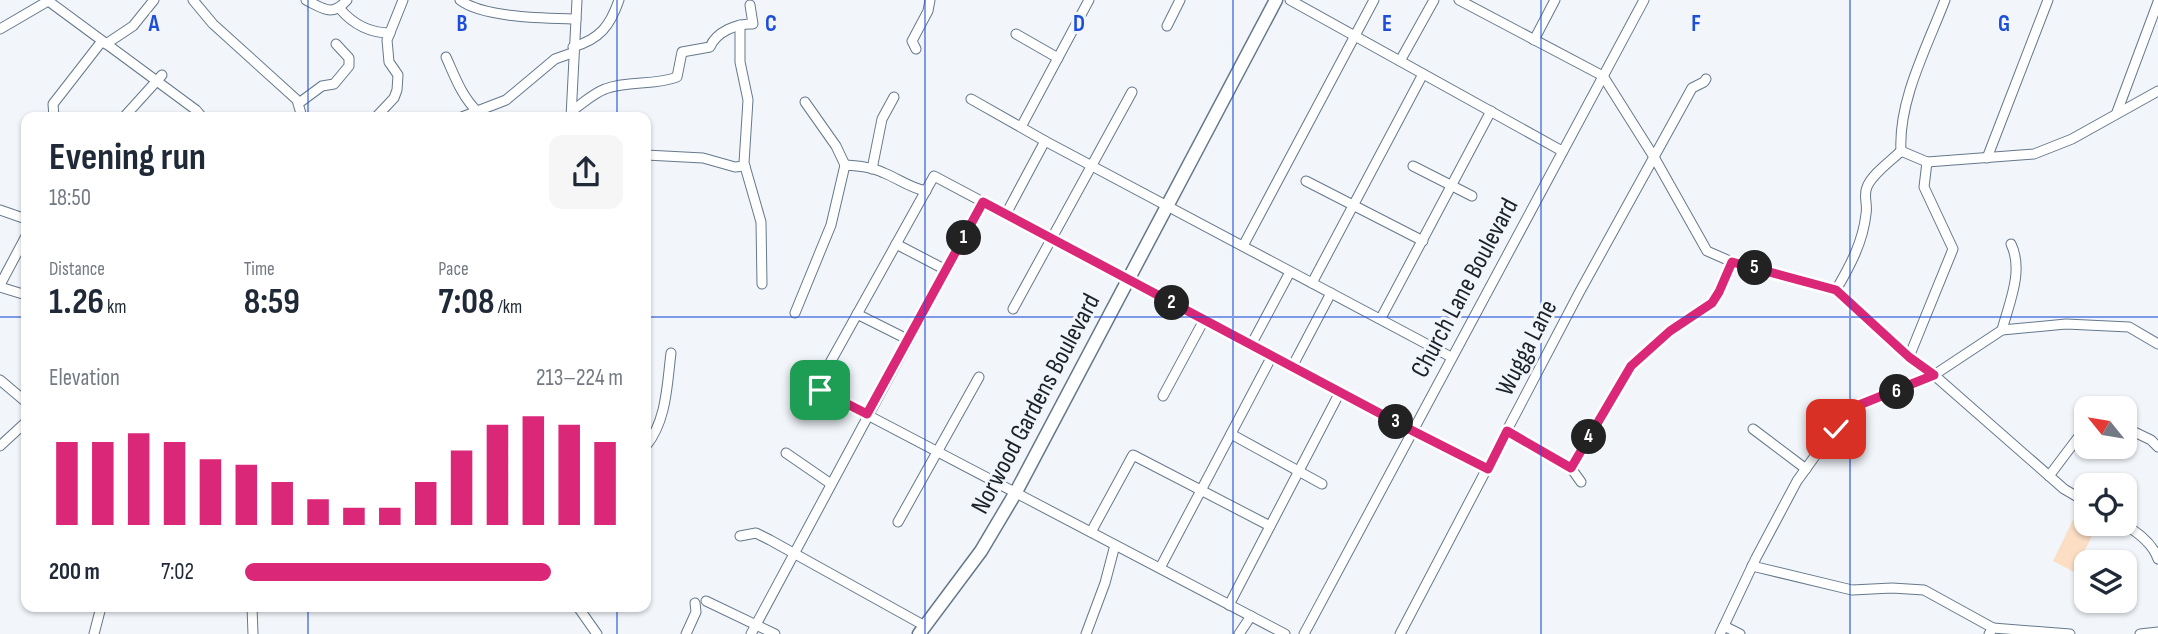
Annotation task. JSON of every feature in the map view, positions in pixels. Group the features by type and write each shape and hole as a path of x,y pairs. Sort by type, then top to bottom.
{"street":[{"path":"54,112 53,104 104,42 133,26 154,0"},
{"path":"193,0 213,24 234,37 280,80 299,103 301,112"},
{"path":"306,0 329,11 340,9 347,0"},
{"path":"381,112 394,99 397,90 398,75 389,62 387,40 403,0"},
{"path":"460,0 532,18 576,19"},
{"path":"572,112 577,0"},
{"path":"446,57 460,90 478,112 506,100 555,58 589,42 607,27 619,0"},
{"path":"916,49 912,41 928,11 930,0"},
{"path":"1021,127 1088,0"},
{"path":"1167,26 1180,0"},
{"name":"Norwood Gardens Boulevard","path":"922,630 981,551 1016,492 1276,0"},
{"path":"1290,0 1562,151"},
{"path":"1243,246 1374,0"},
{"path":"1401,61 1434,0"},
{"path":"1460,0 1603,76 1654,157 1707,251 1732,262 1836,290 1909,357 1934,375 2074,495"},
{"path":"1534,40 1555,0"},
{"name":"Church Lane Boulevard","path":"1304,634 1644,0"},
{"path":"1836,290 1855,257 1864,230 1867,210 1864,195 1868,183 1901,151 1900,130 1906,105 1945,0"},
{"path":"1987,158 2048,0"},
{"path":"0,29 48,1 160,78 197,112"},
{"path":"2117,112 2158,2"},
{"path":"573,112 605,89 677,78 682,52 710,47 714,38 740,25 753,24 750,5"},
{"path":"340,9 348,19 376,33 390,33"},
{"path":"740,25 740,62 748,100 745,166 761,222 762,284"},
{"path":"1016,34 1058,58"},
{"path":"299,103 322,86 334,84 349,66 345,51 335,44"},
{"path":"1312,283 1423,74"},
{"path":"129,112 160,78"},
{"name":"Wugga Lane","path":"1400,634 1578,293 1692,88 1706,79"},
{"path":"1901,151 1927,162 2034,155 2072,139 2158,91"},
{"path":"1013,309 1132,92"},
{"path":"872,169 882,119 894,97"},
{"path":"971,99 1451,357"},
{"path":"795,313 831,225 845,165 836,146 805,103"},
{"path":"1381,318 1491,111"},
{"path":"1006,214 1045,141"},
{"path":"651,155 703,158 735,167 745,166"},
{"path":"1909,357 1953,249 1924,187 1927,162"},
{"path":"845,165 883,172 912,188 926,191"},
{"path":"1413,166 1472,196"},
{"path":"1285,634 816,388 934,176 1488,469"},
{"path":"1306,181 1423,241"},
{"path":"751,634 907,339 983,202"},
{"path":"0,210 21,217"},
{"path":"896,244 946,270"},
{"path":"2001,330 2015,281 2017,260 2011,244"},
{"path":"21,246 0,286 21,293"},
{"path":"1571,468 1631,366 1670,331 1712,303 1732,262"},
{"path":"1251,345 1290,272"},
{"path":"1292,367 1331,293"},
{"path":"857,314 907,339"},
{"path":"1163,396 1204,320"},
{"path":"1740,634 1722,630 1752,566 1797,481 1849,409 1934,375 2001,330 2066,324 2129,327 2158,344"},
{"path":"651,439 662,418 671,353"},
{"path":"1160,568 1272,356"},
{"path":"898,522 979,377"},
{"path":"0,380 21,398"},
{"path":"1229,605 1340,392"},
{"path":"0,446 21,428"},
{"path":"1753,429 1806,469"},
{"path":"1507,431 1571,468 1581,482"},
{"path":"2137,433 2158,447"},
{"path":"1231,434 1322,484"},
{"path":"2049,476 2074,444"},
{"path":"786,453 831,484"},
{"path":"1091,532 1133,455 1270,526"},
{"path":"740,536 756,533 922,630"},
{"path":"2137,534 2155,551 2158,559"},
{"path":"1086,634 1105,583 1115,545"},
{"path":"1752,566 1852,590 1924,590 1991,631 2070,634"},
{"path":"686,634 700,602 757,624 775,634"},
{"path":"94,634 100,612"},
{"path":"252,612 253,634"},
{"path":"582,612 597,634"},
{"path":"1239,634 1251,616"},
{"path":"2140,634 2158,632"}],"shaded area":[{"path":"2073,520 2074,536 2092,536 2085,550 2074,550 2074,572 2053,561"}],"route":[{"path":"820,390 867,414 983,202 1488,469 1507,431 1571,468 1631,366 1670,331 1712,303 1732,262 1786,275 1836,290 1909,357 1934,375 1849,409 1836,429"}]}
